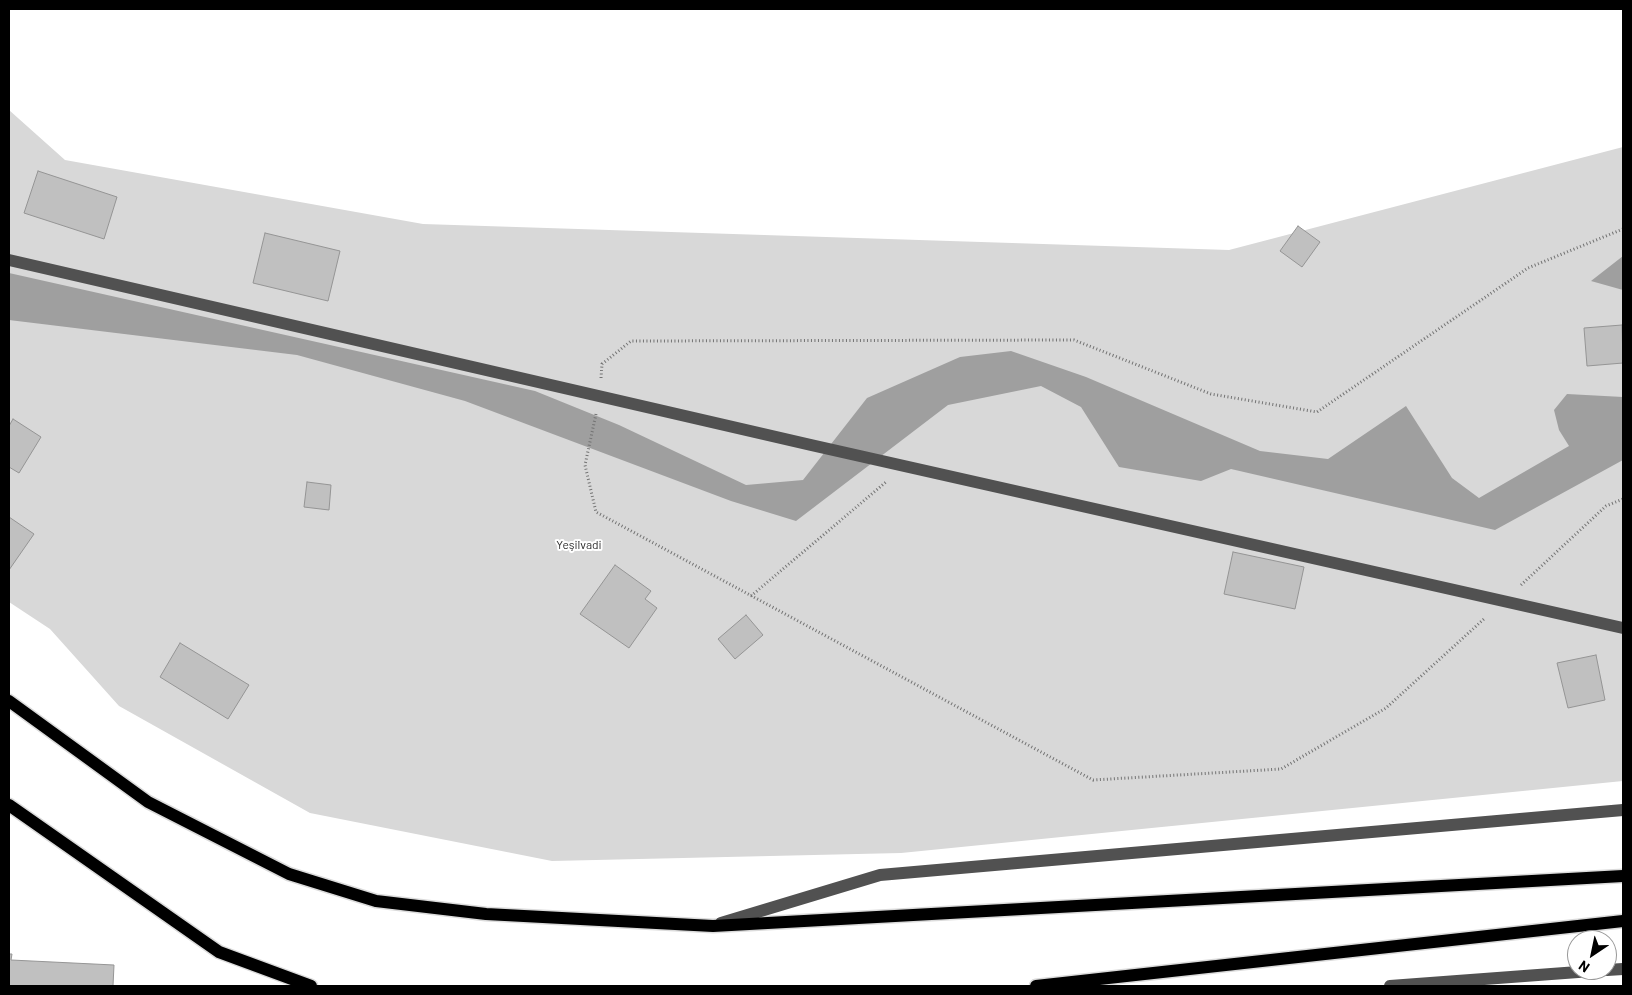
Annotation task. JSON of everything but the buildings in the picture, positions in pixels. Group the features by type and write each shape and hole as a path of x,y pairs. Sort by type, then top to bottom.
{"main road":[{"path":"9,701 148,802 289,874 376,900 468,912 713,926 1623,876"},
{"path":"9,805 219,952 311,986"},
{"path":"1036,986 1623,921"}],"lane":[{"path":"9,260 811,445 1623,628"},
{"path":"713,926 880,875 1623,810"},
{"path":"1390,986 1567,973"}],"path":[{"path":"1623,229 1528,268 1317,412 1211,394 1074,340 631,341 602,364 600,396 585,465 596,512 1093,780 1281,769 1386,708 1606,506 1623,499"},
{"path":"751,596 905,465"}],"green space":[{"name":"Yeşilvadi","path":"9,110 65,160 423,224 1229,250 1623,147 1623,781 901,853 552,861 310,813 119,706 50,629 9,602"}],"shaded area":[{"path":"1623,256 1623,290 1591,281"},
{"path":"9,273 535,391 619,425 746,485 803,480 867,398 960,357 1011,351 1086,377 1260,451 1328,459 1406,406 1452,478 1479,498 1569,446 1559,430 1554,410 1567,394 1623,397 1623,460 1495,530 1231,469 1201,481 1119,467 1081,407 1041,386 948,405 796,521 731,501 465,401 297,355 9,320"}]}
